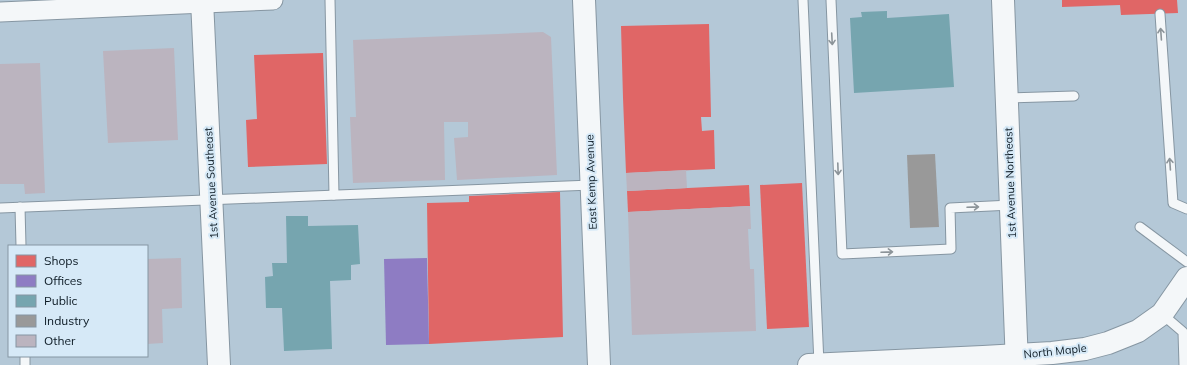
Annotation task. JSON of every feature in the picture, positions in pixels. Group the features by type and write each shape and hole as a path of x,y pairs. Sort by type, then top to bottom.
{"street":[{"path":"0,12 202,1 273,0"},
{"name":"East Kemp Avenue","path":"584,0 599,365"},
{"name":"1st Avenue Northeast","path":"1003,0 1017,360"},
{"name":"1st Avenue Southeast","path":"202,1 219,365"},
{"name":"North Maple","path":"816,365 1017,360 1085,349 1108,343 1138,331 1162,314 1187,278"}],"lane":[{"path":"330,0 334,195"},
{"path":"803,0 816,365"},
{"path":"831,0 842,254 951,249 950,208 1011,205"},
{"path":"1160,14 1173,203 1187,209"},
{"path":"1007,98 1074,96"},
{"path":"0,208 592,186"},
{"path":"20,207 21,245"},
{"path":"1140,227 1187,262"},
{"path":"1162,314 1183,332 1184,365"}],"building: Shops":[{"path":"1062,0 1177,0 1178,13 1121,15 1120,5 1062,7"},
{"path":"709,24 711,117 701,117 702,131 714,130 715,169 626,173 621,26"},
{"path":"323,53 327,164 248,167 246,120 257,119 254,55"},
{"path":"802,183 809,327 767,329 760,185"},
{"path":"749,185 750,206 628,212 627,191"},
{"path":"560,192 563,337 429,344 427,203 469,202 469,196"}],"building: Offices":[{"path":"427,258 429,344 386,345 384,259"}],"building: Public":[{"path":"887,11 887,18 949,14 954,87 854,93 850,18 862,17 861,12"},
{"path":"286,216 308,216 308,226 358,225 360,264 351,265 351,280 330,281 332,349 284,351 282,308 266,308 265,277 273,276 272,263 287,263"}],"building: Industry":[{"path":"935,154 939,227 910,228 907,155"}],"building: Other":[{"path":"543,32 551,37 557,175 457,180 454,138 468,137 468,122 444,122 445,180 353,183 350,117 356,117 353,40"},
{"path":"174,48 178,140 108,143 103,51"},
{"path":"40,63 45,193 25,194 24,184 0,184 0,64"},
{"path":"686,170 687,188 627,191 626,173"},
{"path":"750,206 751,229 748,229 750,269 754,269 756,331 632,335 628,212"},
{"path":"181,258 182,308 162,309 163,343 148,344 148,259"}]}
